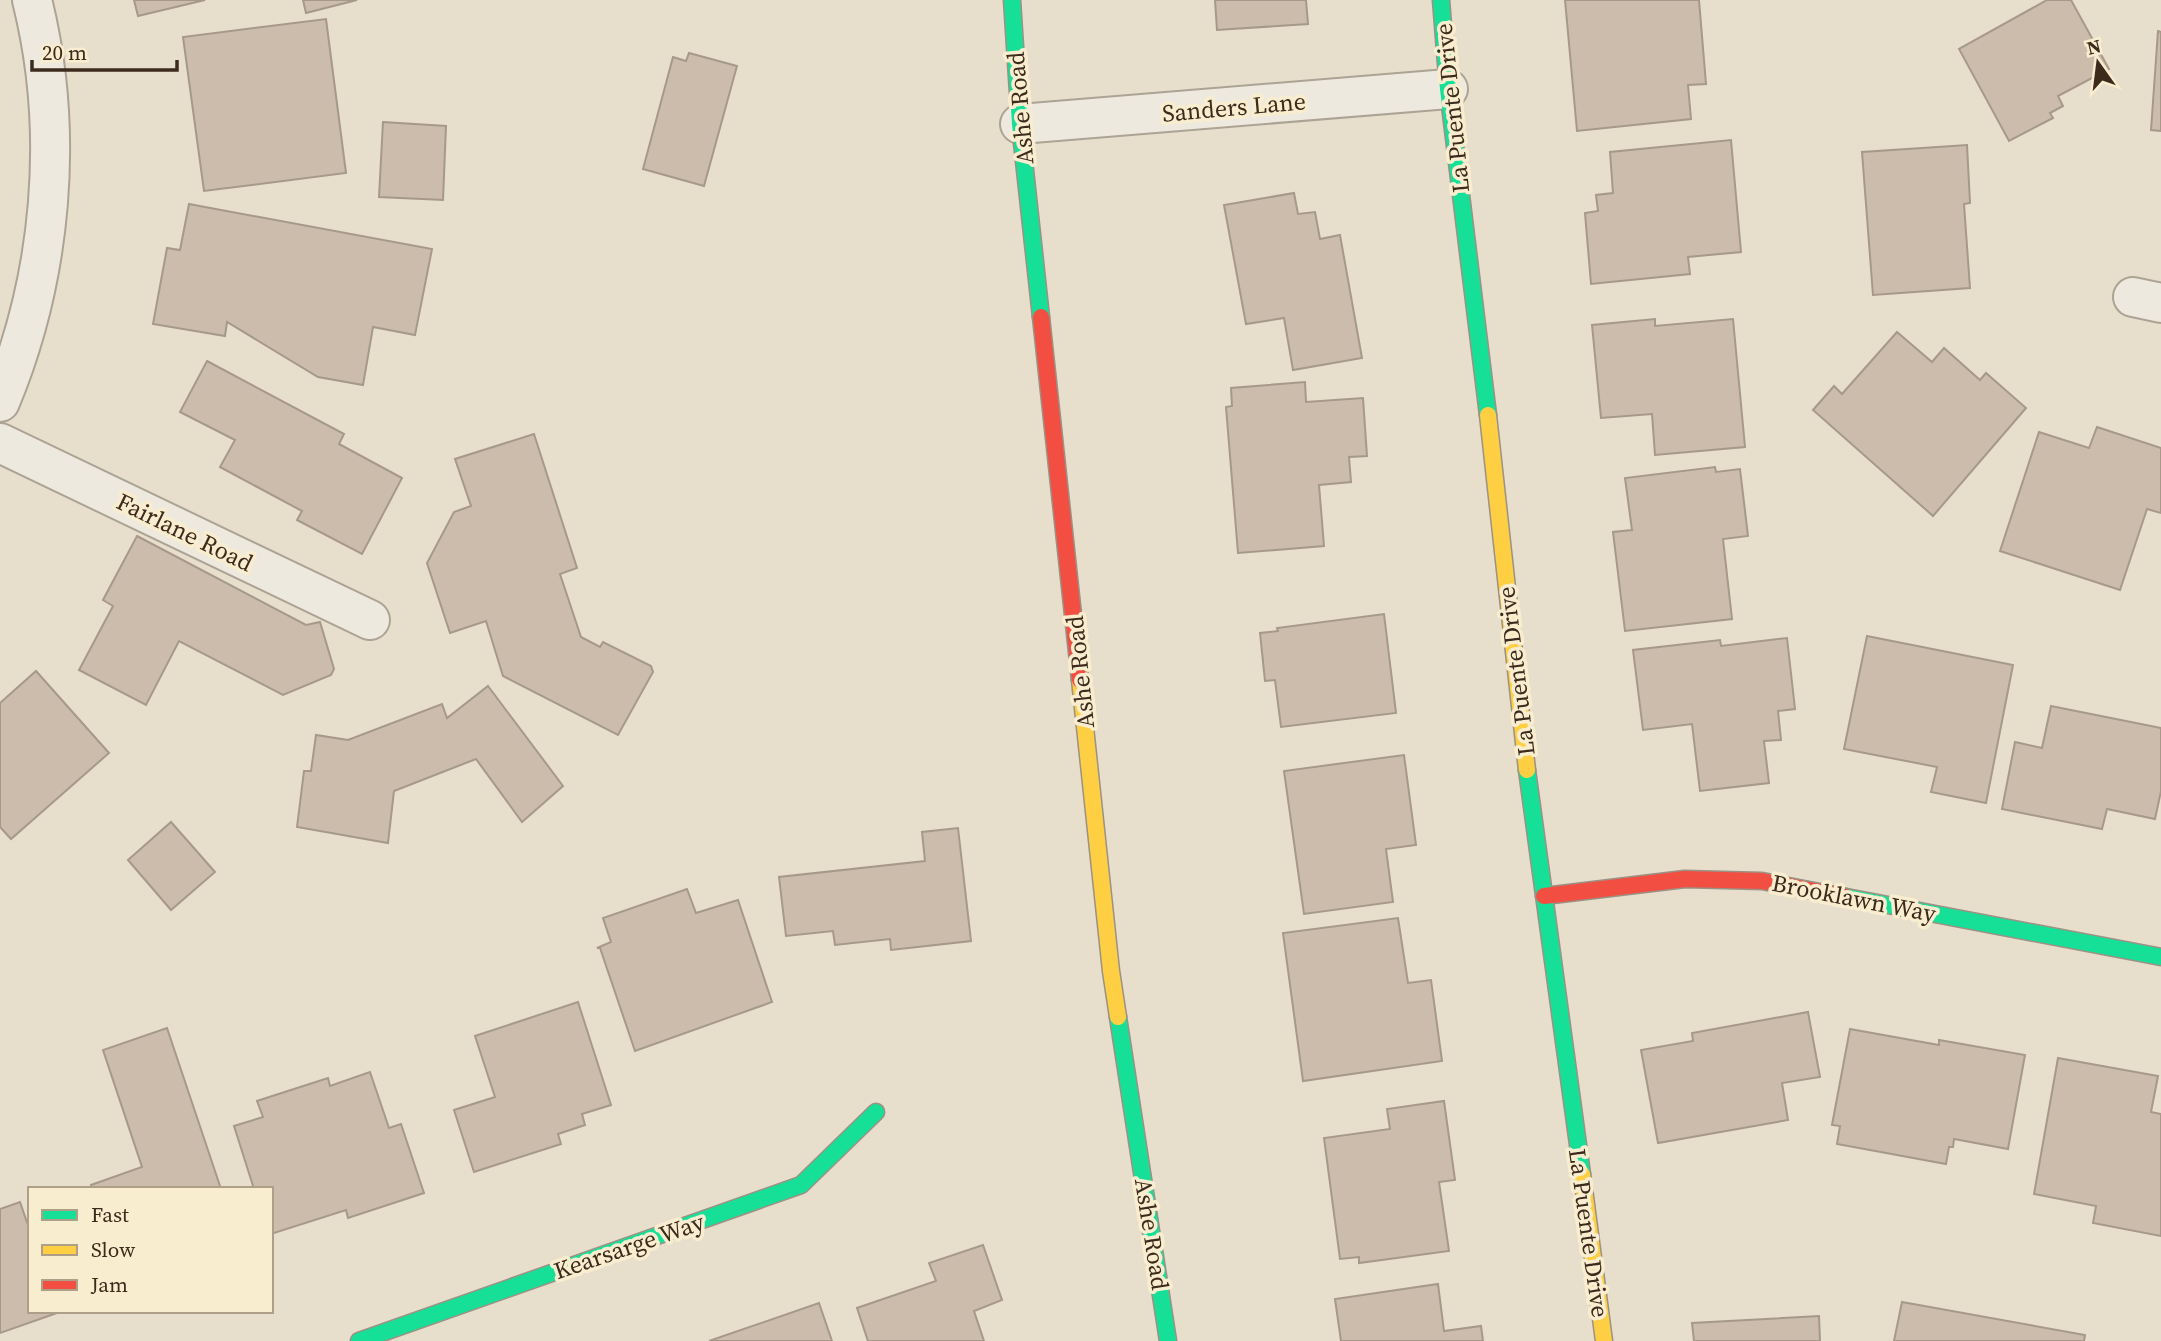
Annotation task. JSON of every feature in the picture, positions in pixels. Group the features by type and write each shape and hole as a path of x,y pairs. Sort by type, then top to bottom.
{"street":[{"path":"0,402 12,373 34,295 48,214 50,121 40,29 33,0"},
{"name":"Ashe Road","path":"1012,0 1020,124 1111,971 1168,1341"},
{"name":"La Puente Drive","path":"1441,0 1448,89 1485,392 1519,709 1604,1341"},
{"name":"Sanders Lane","path":"1020,124 1448,89"},
{"name":"Fairlane Road","path":"0,443 370,620"},
{"name":"Brooklawn Way","path":"1544,896 1685,878 1762,881 2161,957"},
{"name":"Kearsarge Way","path":"359,1341 801,1185 876,1112"}],"building":[{"path":"134,0 205,0 138,16"},
{"path":"303,0 357,0 306,13"},
{"path":"1215,0 1306,0 1308,24 1217,30"},
{"path":"1565,0 1699,0 1706,84 1688,85 1691,119 1577,131"},
{"path":"2047,0 2071,0 2109,69 2058,96 2063,106 2050,113 2053,118 2009,141 1959,49"},
{"path":"326,19 346,173 204,191 183,37"},
{"path":"2158,31 2161,32 2161,131 2151,130"},
{"path":"689,53 737,66 704,186 643,169 673,57 686,61"},
{"path":"383,122 446,126 443,200 379,197"},
{"path":"1731,140 1741,252 1688,257 1690,274 1591,284 1585,213 1598,211 1596,195 1613,193 1610,152"},
{"path":"1967,145 1970,203 1964,204 1970,288 1873,295 1862,152"},
{"path":"1294,193 1298,214 1315,212 1320,239 1340,235 1362,358 1293,370 1284,318 1246,324 1224,205"},
{"path":"189,204 432,249 415,335 373,327 363,385 318,377 227,322 225,336 153,324 167,248 180,250"},
{"path":"1655,319 1655,326 1733,319 1745,447 1655,455 1652,414 1601,418 1592,325"},
{"path":"1897,332 1932,362 1944,348 1980,380 1986,373 2026,408 1933,516 1813,410 1834,386 1842,394"},
{"path":"207,361 344,434 339,444 402,478 362,554 297,520 302,511 220,467 235,440 180,412"},
{"path":"1305,382 1306,402 1363,398 1367,456 1349,457 1351,482 1319,485 1324,546 1238,553 1226,407 1232,406 1231,388"},
{"path":"2097,427 2161,448 2161,513 2147,509 2120,590 2000,551 2039,432 2089,448"},
{"path":"534,434 577,568 560,574 581,637 600,647 603,642 651,666 653,672 618,735 503,676 486,621 450,633 427,563 454,512 471,506 455,459"},
{"path":"1715,467 1716,472 1740,469 1748,536 1723,539 1732,619 1625,631 1613,532 1632,530 1625,478"},
{"path":"137,536 306,625 320,622 334,669 331,675 283,695 179,641 146,705 79,670 113,606 103,600"},
{"path":"1384,614 1396,713 1281,727 1275,680 1265,681 1260,633 1278,631 1277,628"},
{"path":"1867,636 2013,665 1986,803 1931,792 1937,767 1844,749"},
{"path":"1787,638 1795,709 1778,711 1781,740 1764,741 1769,783 1700,791 1692,724 1643,730 1633,650 1720,640 1721,646"},
{"path":"36,671 109,753 11,839 0,827 0,703"},
{"path":"488,686 563,786 522,822 476,759 394,791 388,843 297,827 304,771 311,771 316,735 348,740 442,704 447,718"},
{"path":"2051,706 2161,728 2161,791 2155,819 2107,809 2102,829 2002,809 2015,742 2042,748"},
{"path":"1404,755 1416,845 1386,849 1393,902 1304,914 1284,771"},
{"path":"171,822 215,872 171,910 128,860"},
{"path":"958,828 971,941 891,950 890,939 835,945 833,931 786,936 779,877 925,861 922,832"},
{"path":"687,889 696,913 738,900 772,1002 635,1051 600,948 597,948 611,942 603,918"},
{"path":"1398,918 1408,983 1431,980 1442,1061 1303,1081 1283,933"},
{"path":"578,1002 611,1105 582,1114 585,1125 558,1134 561,1144 474,1172 454,1110 495,1097 475,1036"},
{"path":"1808,1012 1820,1077 1782,1083 1788,1120 1658,1143 1641,1050 1693,1041 1692,1033"},
{"path":"167,1028 220,1187 92,1187 142,1167 103,1050"},
{"path":"1850,1029 1939,1045 1939,1040 2025,1055 2008,1149 1954,1139 1953,1147 1949,1147 1946,1164 1837,1144 1840,1126 1832,1125"},
{"path":"2058,1058 2158,1076 2151,1112 2161,1114 2161,1236 2093,1223 2096,1206 2034,1194"},
{"path":"370,1072 389,1128 401,1124 424,1193 348,1218 346,1210 273,1233 273,1187 253,1187 234,1126 263,1117 257,1101 328,1078 330,1086"},
{"path":"1444,1101 1455,1180 1439,1182 1449,1251 1359,1263 1359,1257 1340,1259 1324,1138 1390,1129 1387,1109"},
{"path":"20,1202 28,1225 28,1313 57,1313 0,1333 0,1209"},
{"path":"983,1245 1002,1300 974,1311 984,1341 868,1341 857,1308 936,1281 929,1263"},
{"path":"1438,1284 1444,1331 1481,1326 1483,1341 1341,1341 1335,1299"},
{"path":"1902,1302 2085,1335 2084,1341 1894,1341"},
{"path":"819,1303 832,1341 709,1341"},
{"path":"1819,1316 1820,1341 1694,1341 1692,1323"}],"traffic: fast":[{"path":"1012,0 1020,124 1041,317"},
{"path":"1441,0 1448,89 1488,415"},
{"path":"1527,770 1582,1174"},
{"path":"1846,897 2161,957"},
{"path":"1118,1017 1168,1341"},
{"path":"359,1341 801,1185 876,1112"}],"traffic: slow":[{"path":"1488,415 1527,770"},
{"path":"1080,680 1118,1017"},
{"path":"1582,1174 1604,1341"}],"traffic: jam":[{"path":"1041,317 1080,680"},
{"path":"1544,896 1685,879 1762,881 1846,897"}]}
